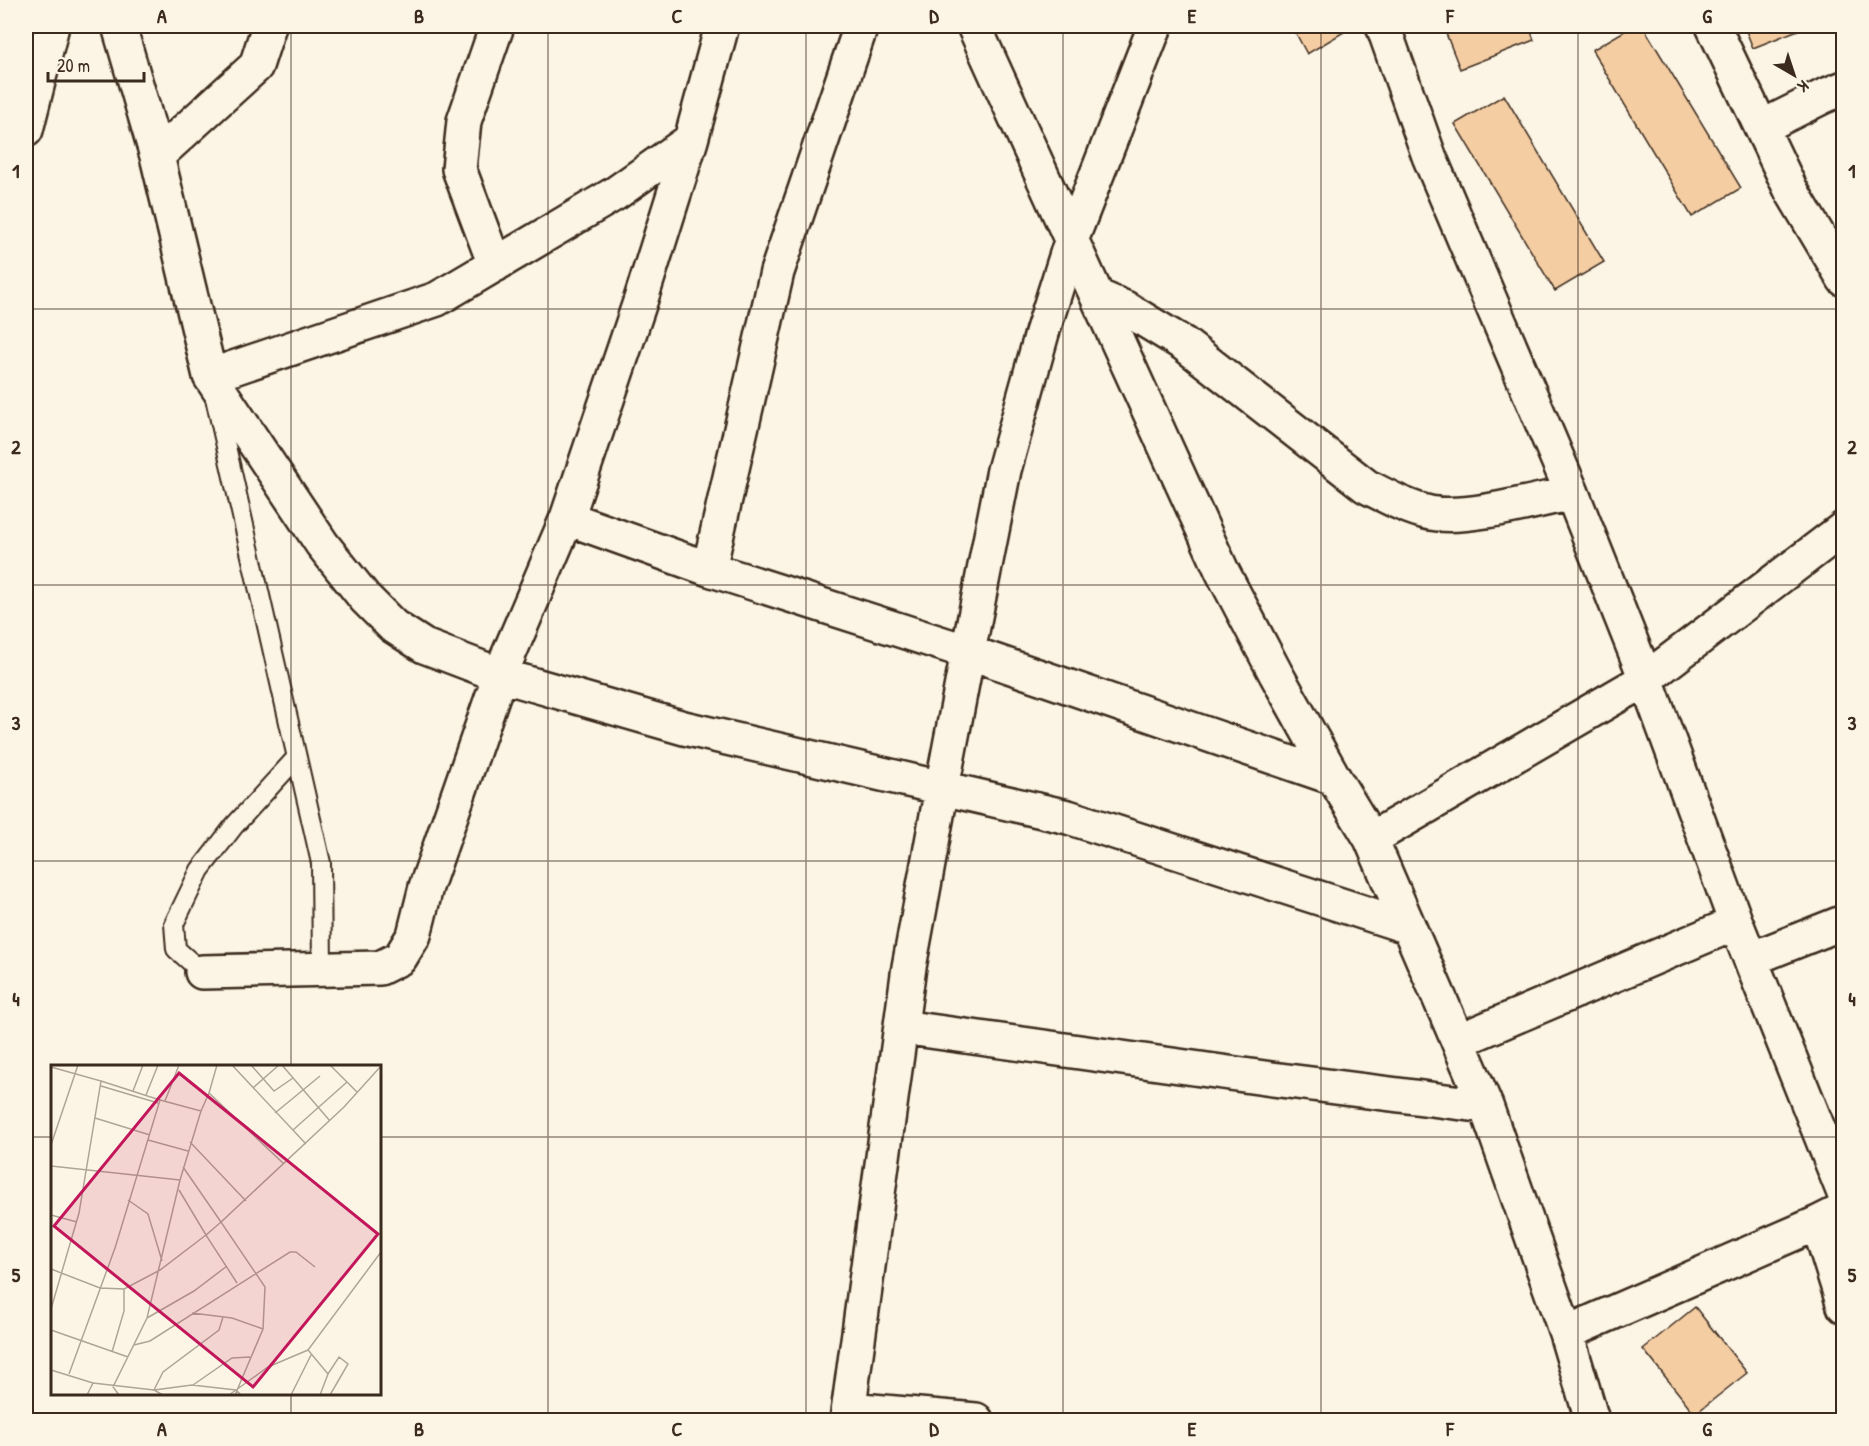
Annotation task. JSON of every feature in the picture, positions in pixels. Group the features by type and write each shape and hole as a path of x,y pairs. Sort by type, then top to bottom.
{"street":[{"path":"26,130 52,26"},
{"path":"119,26 157,156 210,376 322,544 365,598 393,626 424,646 500,675 684,728 1068,818 1409,927"},
{"path":"157,156 256,66 268,26"},
{"path":"495,265 459,169 464,121 497,26"},
{"path":"202,972 380,968 400,958 414,935 426,887 500,675 567,518 691,140 723,26"},
{"path":"709,569 777,272 861,26"},
{"path":"974,26 1222,571 1276,674 1371,839 1486,1106 1566,1333 1592,1420"},
{"path":"976,1420 848,1415 909,967 1004,470 1042,333 1072,238 1155,26"},
{"path":"1383,26 1429,156 1572,493 1646,679 1837,1196 1844,1306"},
{"path":"1713,26 1791,190 1844,279"},
{"path":"1762,127 1844,88"},
{"path":"210,376 437,299 616,193 691,140"},
{"path":"1099,297 1136,314 1184,344 1366,486 1397,502 1430,513 1458,514 1572,493"},
{"path":"567,518 709,569 968,652 1334,778"},
{"path":"1371,839 1646,679 1844,528"},
{"path":"1751,959 1844,922"},
{"path":"1458,1041 1736,923"},
{"path":"901,1027 1272,1079 1486,1106"},
{"path":"1566,1333 1837,1196"}],"lane":[{"path":"210,376 321,863 322,970"},
{"path":"202,972 176,949 174,924 200,870 234,826 297,757"}],"building":[{"path":"1292,26 1354,26 1307,54"},
{"path":"1443,26 1529,26 1534,40 1460,69"},
{"path":"1633,26 1643,26 1741,188 1692,217 1592,50"},
{"path":"1744,26 1808,26 1753,48"},
{"path":"1504,95 1604,262 1555,291 1455,124"},
{"path":"1695,1307 1747,1373 1695,1414 1643,1349"}]}
